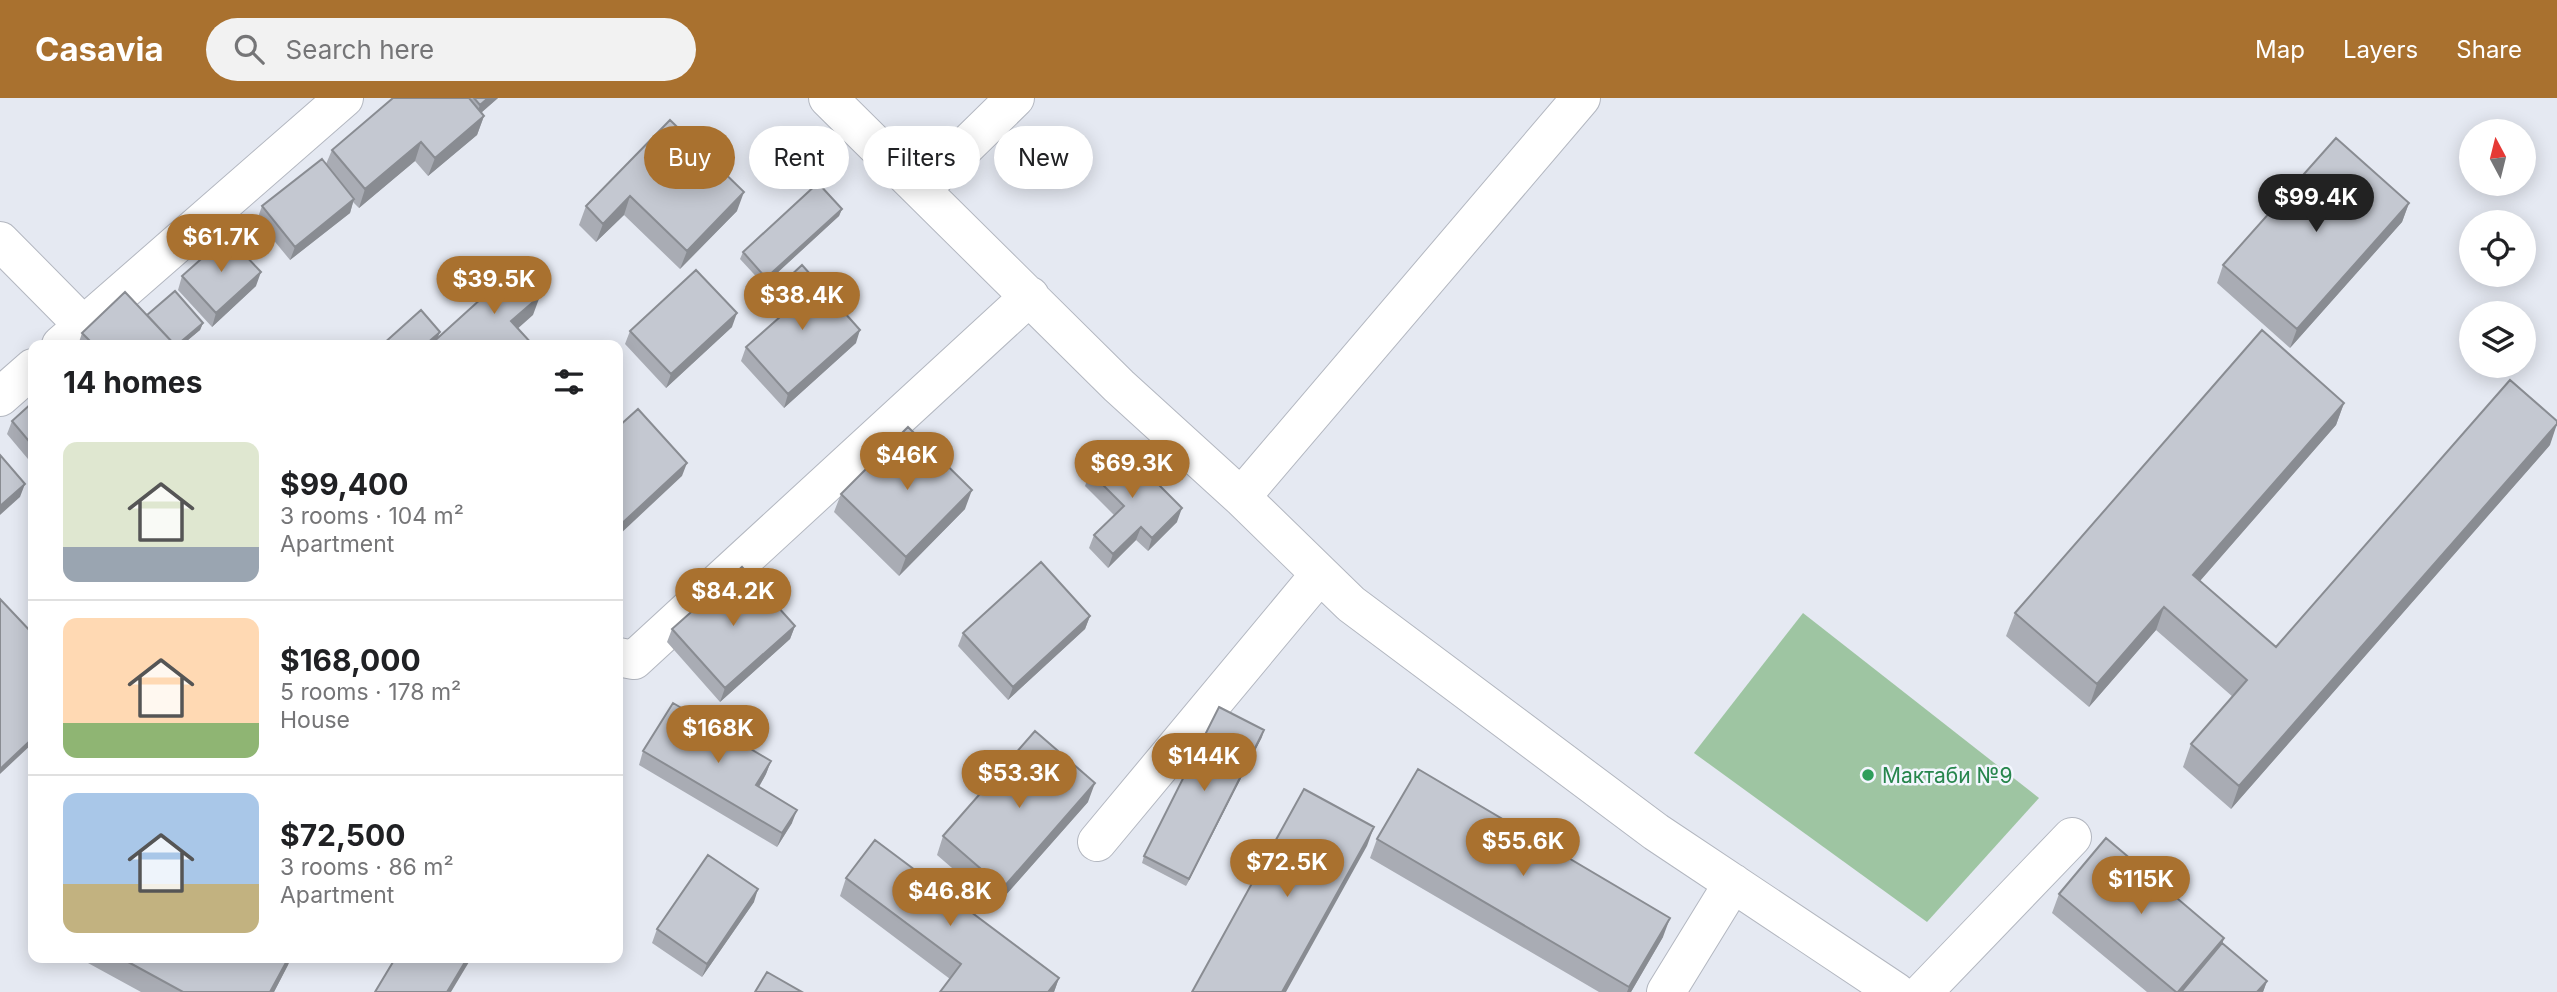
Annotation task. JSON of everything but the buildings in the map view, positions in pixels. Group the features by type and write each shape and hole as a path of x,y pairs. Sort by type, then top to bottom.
{"street":[{"path":"0,241 72,335 344,98"},
{"path":"828,98 863,132"},
{"path":"980,132 1015,98"},
{"path":"1241,497 1581,98"},
{"path":"922,189 1119,386 1241,497 1352,604 1656,832 1896,992"},
{"path":"623,658 634,660 1030,296"},
{"path":"0,397 28,372"},
{"path":"1097,842 1320,574"},
{"path":"1923,992 2073,837"},
{"path":"1666,992 1733,883"}],"green space":[{"name":"Мактаби №9","path":"1803,613 2039,798 1927,922 1694,753"}],"place":[{"name":"Мактаби №9","path":"1868,775"}]}
